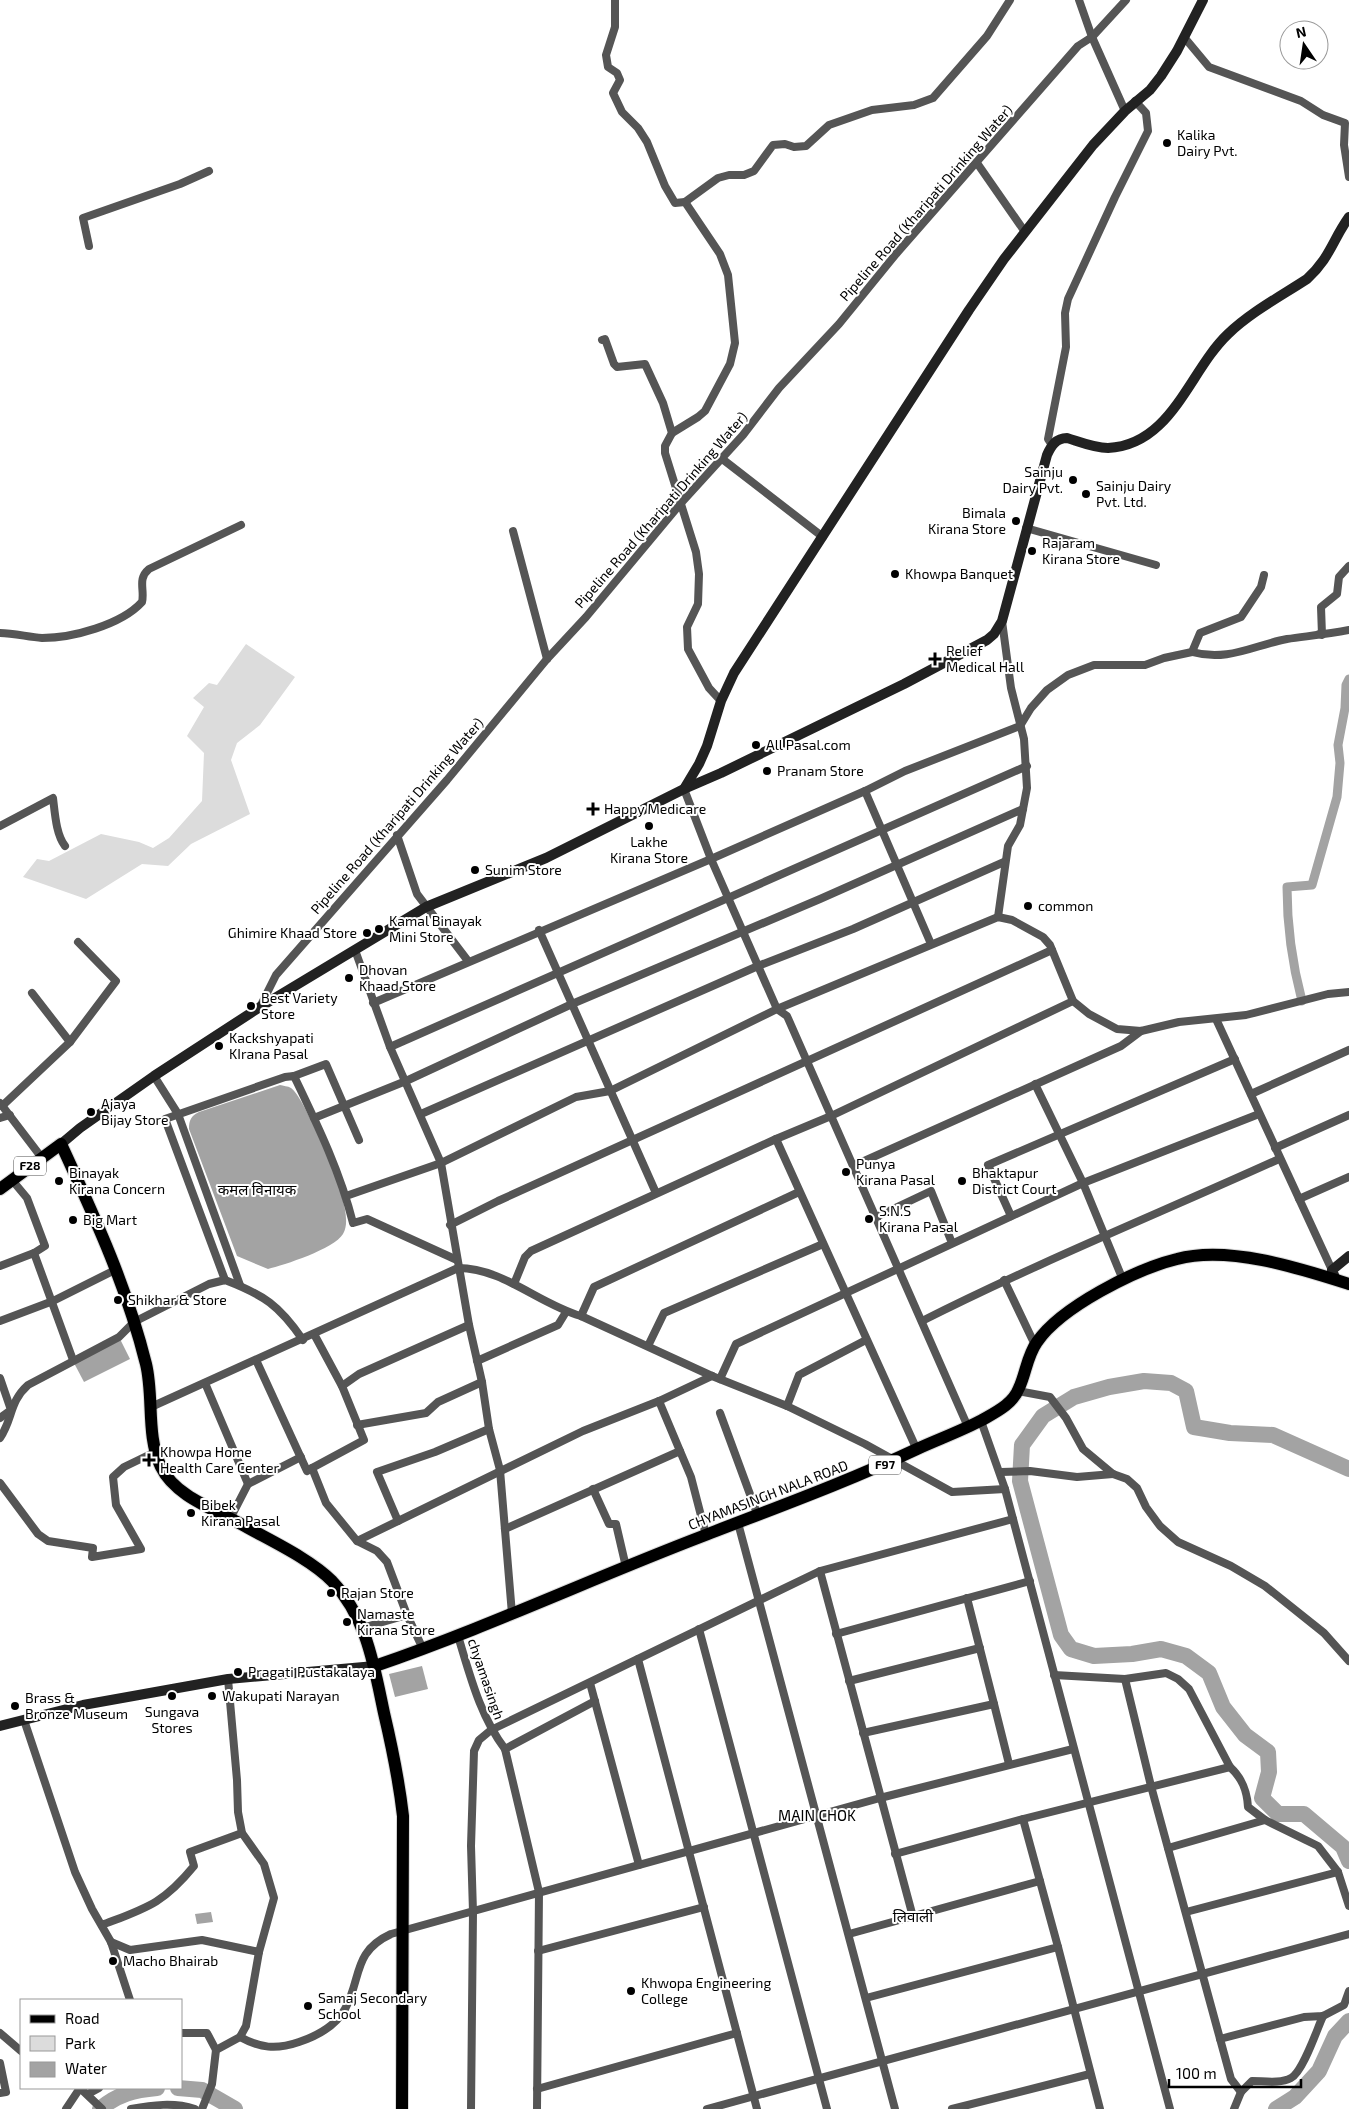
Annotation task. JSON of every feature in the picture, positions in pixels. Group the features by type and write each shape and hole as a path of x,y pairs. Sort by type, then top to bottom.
{"main road":[{"path":"684,789 705,752 721,700 752,642 823,537 969,310 1025,232 1093,145 1124,111 1150,90 1184,37 1203,0"},
{"path":"684,789 721,774 968,652 994,634 1002,621 1046,455 1052,445 1061,439 1067,438 1108,448 1129,442 1152,432 1172,412 1200,369 1228,334 1319,269 1349,217"},
{"name":"F28","path":"0,1189 80,1128 154,1076 260,1007 426,907 546,858 684,789"},
{"path":"61,1144 117,1269 134,1322 146,1367 155,1452 160,1466 174,1485 320,1571 341,1592 362,1628 375,1666 402,1808 402,2109"},
{"name":"CHYAMASINGH NALA ROAD","path":"375,1666 458,1636 706,1535 758,1516 894,1461 981,1421 1008,1404 1018,1391 1035,1345 1055,1322 1122,1280 1177,1259 1218,1253 1334,1275 1349,1284"},
{"path":"1334,1275 1349,1256"},
{"path":"0,1726 83,1705 228,1679 375,1666"}],"street":[{"path":"615,0 615,28 606,55 608,67 617,73 620,80 613,93 622,112 638,128 647,142 665,186 675,203 685,202 718,178 729,174 744,175 754,171 773,145 785,144 794,148 806,146 829,125 872,110 914,106 933,98 986,36 1010,0"},
{"path":"1079,0 1092,37 1124,111"},
{"name":"Pipeline Road (Kharipati Drinking Water)","path":"260,1007 276,975 447,780 547,659 586,617 681,503 743,435 779,388 839,324 896,254 1078,46 1092,37 1126,0"},
{"path":"1184,37 1209,67 1301,101 1323,115 1345,123 1344,145 1349,177"},
{"path":"1052,445 1048,439 1066,347 1065,313 1068,299 1115,196 1148,131 1146,114 1135,101"},
{"path":"977,163 1025,232"},
{"path":"89,246 83,218 180,184 209,171"},
{"path":"685,202 720,254 728,274 735,343 730,364 705,411 698,418 672,433 665,453 696,552 700,590 698,604 687,628 688,649 709,688 721,700"},
{"path":"602,340 605,339 614,364 618,367 645,364 663,404 672,433"},
{"path":"722,458 823,537"},
{"path":"0,633 42,638 89,631 136,609 142,602 142,580 144,574 149,569 241,525"},
{"path":"1026,528 1156,565"},
{"path":"513,531 547,659"},
{"path":"1322,635 1321,607 1337,594 1340,577 1349,566"},
{"path":"1192,652 1200,633 1241,617 1261,587 1264,575"},
{"path":"998,917 1004,862 1008,846 1020,825 1028,788 1024,739 1011,688 1002,621"},
{"path":"373,1003 539,930 711,859 906,771 1020,726 1031,708 1047,690 1068,675 1094,665 1146,665 1164,658 1192,652 1207,656 1252,650 1286,639 1349,630"},
{"path":"1312,631 1322,635"},
{"path":"390,1047 1027,766"},
{"path":"684,789 742,932 777,1009 787,1016 968,1427"},
{"path":"864,791 931,944"},
{"path":"0,826 53,798 57,824 65,846"},
{"path":"314,1118 406,1081 572,1004 1023,809"},
{"path":"397,835 417,894 468,961"},
{"path":"420,1114 758,966 853,929 1004,862"},
{"path":"346,1196 441,1163 576,1097 610,1091 777,1009 998,917 1012,920 1037,934 1050,945 1073,1001 1089,1014 1117,1029 1142,1031 1179,1022 1246,1015 1328,994 1349,992"},
{"path":"539,930 656,1193"},
{"path":"42,1158 1,1104 70,1042 116,981 78,942"},
{"path":"355,950 390,1047 441,1163 450,1224 469,1325 482,1382 489,1429 500,1470 512,1614"},
{"path":"450,1224 1052,950"},
{"path":"32,993 70,1042"},
{"path":"514,1284 525,1257 531,1251 776,1138 831,1116 1073,1001"},
{"path":"1216,1019 1334,1275"},
{"path":"853,1166 1121,1046 1142,1031"},
{"path":"1251,1094 1349,1050"},
{"path":"1011,1216 988,1165 1061,1135 1234,1058"},
{"path":"225,1280 165,1119 276,1079 294,1076 326,1064 359,1140"},
{"path":"154,1076 178,1114 240,1285"},
{"path":"294,1076 314,1118 346,1196 353,1223 367,1219 458,1264 477,1268 514,1284 566,1312 581,1316 716,1378 787,1406 952,1492 1006,1489"},
{"path":"1035,1084 1083,1183 1122,1280"},
{"path":"358,1541 582,1431 716,1378 736,1344 844,1292 1083,1183 1259,1114"},
{"path":"0,1118 10,1115"},
{"path":"1275,1148 1349,1115"},
{"path":"776,1138 798,1192 917,1450"},
{"path":"922,1321 1004,1280 1106,1237 1279,1159"},
{"path":"1298,1199 1349,1178"},
{"path":"0,1266 34,1253 45,1246 26,1198 12,1180"},
{"path":"876,1217 931,1191 952,1243"},
{"path":"581,1316 594,1287 798,1192"},
{"path":"648,1346 664,1313 823,1244"},
{"path":"34,1253 73,1360"},
{"path":"151,1407 303,1340 458,1264"},
{"path":"0,1321 53,1301 117,1269"},
{"path":"0,1438 7,1428 11,1410 18,1394 28,1385 118,1337 134,1322 209,1284 225,1280 268,1299 292,1323 303,1340"},
{"path":"1004,1280 1035,1345"},
{"path":"477,1361 558,1325 566,1312"},
{"path":"342,1386 358,1374 469,1325"},
{"path":"256,1360 307,1471 364,1440 342,1386 314,1334"},
{"path":"787,1406 799,1374 866,1340"},
{"path":"0,1378 11,1410"},
{"path":"357,1425 426,1413 438,1402 482,1382"},
{"path":"205,1384 248,1484"},
{"path":"1018,1391 1050,1398 1066,1418 1083,1449 1113,1474"},
{"path":"659,1402 691,1477 706,1535"},
{"path":"0,1418 11,1410"},
{"path":"720,1413 758,1516"},
{"path":"981,1421 1005,1471 1006,1489 1013,1518 1170,2109"},
{"path":"398,1521 377,1472 436,1452 489,1429"},
{"path":"504,1529 680,1451"},
{"path":"0,1483 38,1534 48,1541 93,1548 92,1557 115,1555 141,1549 116,1505 113,1477 124,1466 155,1452"},
{"path":"230,1518 248,1484 300,1457"},
{"path":"312,1468 326,1503 358,1541 377,1551 387,1562 407,1615 423,1649"},
{"path":"1005,1471 1077,1477 1113,1474 1127,1478 1137,1488 1146,1507 1160,1526 1178,1542 1231,1566 1265,1586 1324,1633 1349,1661"},
{"path":"593,1489 609,1524 616,1524 626,1567"},
{"path":"471,2109 473,1912 471,1846 474,1751 479,1740 491,1730 820,1571 1013,1518"},
{"path":"738,1523 895,2109"},
{"path":"820,1571 913,1917"},
{"path":"836,1634 1030,1581"},
{"path":"967,1598 1009,1764"},
{"path":"362,1628 407,1615"},
{"path":"699,1629 752,1834 827,2109"},
{"name":"chyamasingh","path":"458,1636 473,1684 491,1730 505,1750"},
{"path":"849,1681 980,1648"},
{"path":"638,1659 757,2109"},
{"path":"1054,1675 1125,1679 1166,1673 1178,1679 1189,1689 1230,1766 1238,1775 1247,1792 1248,1807 1265,1820 1318,1846 1338,1872 1349,1906"},
{"path":"216,2050 240,2037 246,2026 259,1952 274,1898 264,1864 242,1833 238,1812 238,1780 228,1679"},
{"path":"1125,1679 1151,1786 1231,2079 1241,2092"},
{"path":"590,1683 639,1865"},
{"path":"537,2109 538,1892 505,1750 595,1701"},
{"path":"863,1733 994,1704"},
{"path":"24,1720 75,1872 111,1942 130,1999"},
{"path":"240,2037 266,2048 278,2048 313,2037 327,2029 344,2010 357,1972 370,1947 383,1938 402,1930 473,1912 538,1892 880,1798 1073,1749"},
{"path":"896,1854 1023,1818 1230,1766"},
{"path":"1023,1818 1100,2109"},
{"path":"1168,1848 1265,1820"},
{"path":"102,1925 161,1901 194,1866 190,1852 242,1833"},
{"path":"1186,1912 1338,1872"},
{"path":"849,1934 1040,1882"},
{"path":"538,1951 704,1907"},
{"path":"707,2109 1349,1934"},
{"path":"111,1942 130,1950 202,1940 259,1952"},
{"path":"866,1998 1058,1947"},
{"path":"1220,2039 1304,2017 1323,2016 1344,2005 1349,1991"},
{"path":"1234,2109 1241,2092 1252,2081 1277,2081 1292,2078 1304,2065 1323,2016"},
{"path":"0,2033 20,2050"},
{"path":"182,2033 207,2033 216,2050 212,2084 203,2106"},
{"path":"536,2089 737,2034"},
{"path":"0,2063 6,2092 0,2093"},
{"path":"952,2109 1090,2074"},
{"path":"66,2109 79,2089"},
{"path":"81,2089 102,2109"},
{"path":"88,2094 97,2089"},
{"path":"131,2109 158,2104 195,2109"}],"green space":[{"path":"246,644 295,677 260,725 237,743 231,760 250,814 191,844 168,866 142,864 86,899 23,877 37,859 49,861 101,834 139,842 153,848 169,838 202,801 204,753 187,736 204,707 193,698 209,683 217,685"}],"water":[{"path":"280,1085 291,1088 297,1094 312,1121 339,1188 346,1221 343,1234 330,1245 308,1256 268,1269 237,1256 189,1126 192,1117 199,1112"},
{"path":"120,1339 130,1359 84,1382 74,1363"},
{"path":"422,1666 428,1689 395,1697 389,1674"},
{"path":"211,1912 213,1922 197,1924 195,1914"}],"waterway":[{"path":"1302,1001 1295,973 1291,944 1287,887 1312,885 1337,797 1340,763 1338,745 1345,708 1346,685 1349,679"},
{"path":"1349,1469 1273,1435 1230,1433 1194,1427 1186,1391 1171,1383 1144,1381 1109,1387 1074,1397 1043,1416 1022,1445 1020,1481 1061,1635 1071,1649 1094,1656 1132,1654 1161,1649 1186,1656 1209,1673 1223,1707 1245,1735 1268,1752 1269,1772 1262,1798 1278,1814 1304,1814 1343,1847 1349,1861"},
{"path":"1276,2109 1295,2097 1319,2071 1335,2036 1349,2021"},
{"path":"182,2088 202,2090 235,2109"},
{"path":"100,2109 113,2100 127,2094 149,2089"}],"place":[{"name":"Kalika Dairy Pvt.","path":"1167,143"},
{"name":"Sainju Dairy Pvt.","path":"1073,480"},
{"name":"Sainju Dairy Pvt. Ltd.","path":"1086,494"},
{"name":"Bimala Kirana Store","path":"1016,521"},
{"name":"Rajaram Kirana Store","path":"1032,551"},
{"name":"Khowpa Banquet","path":"895,574"},
{"name":"Relief Medical Hall","path":"935,659"},
{"name":"All Pasal.com","path":"756,745"},
{"name":"Pranam Store","path":"767,771"},
{"name":"Happy Medicare","path":"593,809"},
{"name":"Lakhe Kirana Store","path":"649,826"},
{"name":"Sunim Store","path":"475,870"},
{"name":"common","path":"1028,906"},
{"name":"Kamal Binayak Mini Store","path":"379,929"},
{"name":"Ghimire Khaad Store","path":"367,933"},
{"name":"Dhovan Khaad Store","path":"349,978"},
{"name":"Best Variety Store","path":"251,1006"},
{"name":"Kackshyapati KIrana Pasal","path":"219,1046"},
{"name":"Ajaya Bijay Store","path":"91,1112"},
{"name":"Punya Kirana Pasal","path":"846,1172"},
{"name":"Binayak Kirana Concern","path":"59,1181"},
{"name":"Bhaktapur District Court","path":"962,1181"},
{"name":"S.N.S Kirana Pasal","path":"869,1219"},
{"name":"Big Mart","path":"73,1220"},
{"name":"Shikhar & Store","path":"118,1300"},
{"name":"Khowpa Home Health Care Center","path":"149,1460"},
{"name":"Bibek Kirana Pasal","path":"191,1513"},
{"name":"Rajan Store","path":"331,1593"},
{"name":"Namaste Kirana Store","path":"347,1622"},
{"name":"Pragati Pustakalaya","path":"238,1672"},
{"name":"Sungava Stores","path":"172,1696"},
{"name":"Wakupati Narayan","path":"212,1696"},
{"name":"Brass & Bronze Museum","path":"15,1706"},
{"name":"Macho Bhairab","path":"113,1961"},
{"name":"Khwopa Engineering College","path":"631,1991"},
{"name":"Samaj Secondary School","path":"308,2006"}],"district":[{"name":"कमल विनायक","path":"257,1190"},
{"name":"MAIN CHOK","path":"817,1816"},
{"name":"लिवाली","path":"913,1917"}]}
